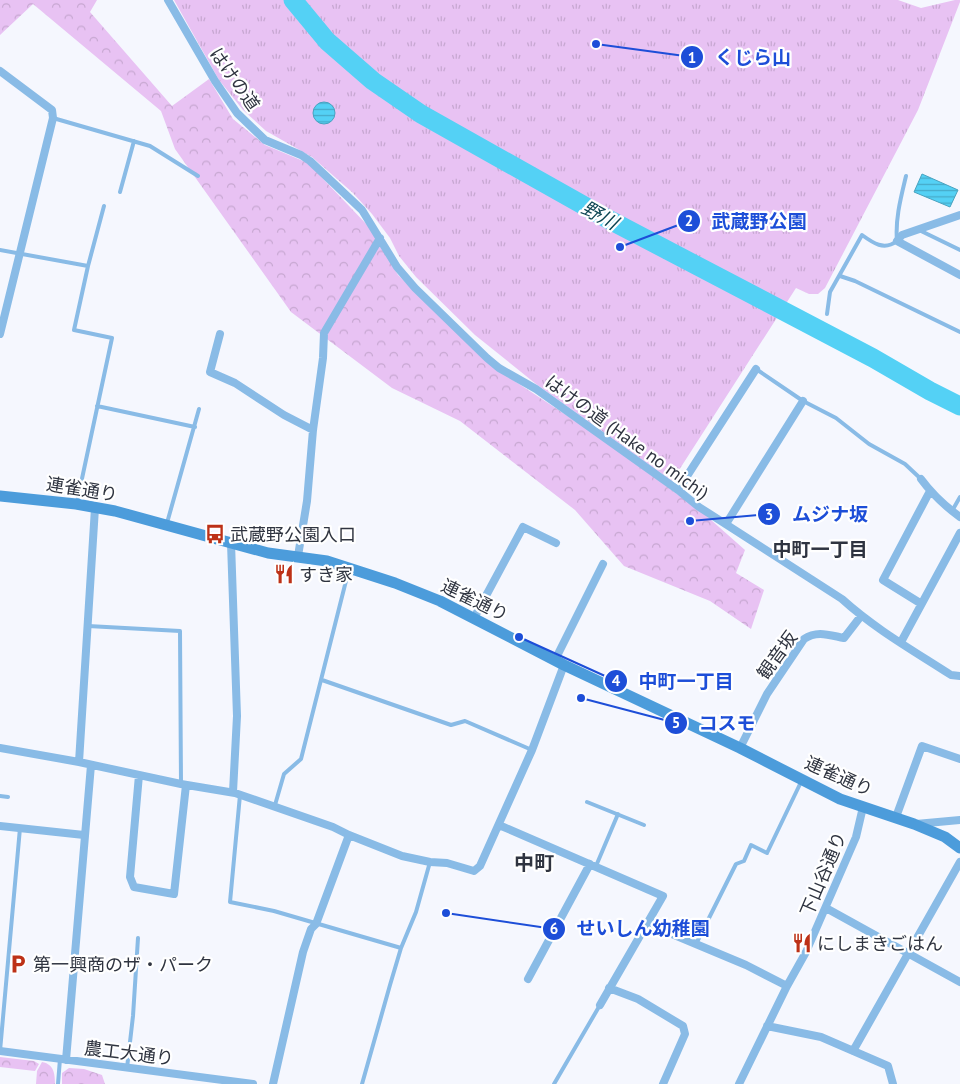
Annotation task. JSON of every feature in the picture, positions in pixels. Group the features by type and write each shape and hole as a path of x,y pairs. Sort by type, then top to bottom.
{"main road":[{"name":"連雀通り","path":"0,496 76,504 115,511 268,553 326,560 349,567 440,601 559,663 740,748 840,799 914,824 945,837 960,848"}],"street":[{"name":"はけの道","path":"168,0 215,81 237,113 265,140 310,161 362,210 380,238"},
{"path":"0,71 52,110 53,118 1,323 0,334"},
{"path":"960,215 902,235 897,241 960,275"},
{"path":"298,556 307,500 313,430 323,358 324,333 380,238"},
{"name":"はけの道 (Hake no michi)","path":"380,238 397,268 415,288 499,368 536,389 678,490 698,507 842,599 861,616 951,675 960,676"},
{"path":"220,334 210,372 235,383 284,415 313,430"},
{"path":"678,490 756,369"},
{"path":"726,524 803,402"},
{"path":"921,479 930,491 960,517"},
{"path":"920,603 883,580 930,491"},
{"path":"79,762 95,508"},
{"path":"474,618 523,527 556,543"},
{"path":"901,642 920,603 960,533"},
{"path":"231,543 237,716 236,793"},
{"path":"0,748 236,793 333,826 349,835 402,856 430,862 447,863 474,871 480,866 532,750 559,663 603,564"},
{"name":"観音坂","path":"740,748 767,694 804,639 811,634 823,633 844,638 861,616"},
{"path":"896,818 922,746 960,759"},
{"path":"63,1060 91,764"},
{"path":"138,775 130,877 134,887 174,894 183,784"},
{"name":"下山谷通り","path":"738,1084 806,952 826,908 856,836 863,807"},
{"path":"914,824 960,820"},
{"path":"499,825 663,896 600,1005"},
{"path":"0,826 84,835"},
{"path":"273,1084 303,952 311,929 316,924 349,835"},
{"path":"853,1051 960,862"},
{"path":"528,979 593,865"},
{"path":"826,908 960,982"},
{"path":"648,924 746,965 787,986"},
{"path":"609,988 638,998 683,1026 685,1034 663,1084"},
{"path":"767,1026 820,1037 888,1066 892,1084"},
{"name":"農工大通り","path":"0,1051 253,1084"}],"lane":[{"path":"53,118 150,146 198,176"},
{"path":"120,192 134,141"},
{"path":"827,314 830,292 862,235 875,244 886,246 897,241 898,211 906,176"},
{"path":"76,504 112,338 74,330 104,206"},
{"path":"917,230 960,250"},
{"path":"0,250 88,266"},
{"path":"840,276 855,281 960,332"},
{"path":"756,369 803,402 836,418 869,444 905,464 921,479"},
{"path":"97,406 195,427"},
{"path":"167,524 200,409"},
{"path":"952,511 960,497"},
{"path":"275,806 284,774 301,759 349,567"},
{"path":"88,626 180,631 183,784"},
{"path":"322,680 451,725 465,721 532,750"},
{"path":"696,944 736,864 744,861 751,845 767,853 802,780"},
{"path":"236,793 230,902 274,911 401,948"},
{"path":"0,796 8,796"},
{"path":"587,802 644,824"},
{"path":"593,865 618,814"},
{"path":"0,1051 20,828"},
{"path":"362,1084 401,948 416,912 430,862"},
{"path":"127,1068 133,1016 138,938"},
{"path":"554,1084 600,1005"},
{"path":"58,1084 63,1060"}],"green space":[{"path":"0,0 97,0 90,12 172,106 209,79 233,119 265,145 308,163 371,229 398,275 493,367 592,432 702,512 745,550 736,573 764,590 751,629 710,601 624,566 575,510 460,421 392,388 291,312 175,149 161,111 33,4 0,35"},
{"path":"174,0 898,0 921,8 955,0 960,0 960,2 918,110 825,288 818,294 809,294 796,288 672,481 536,384 475,335 416,277 399,256 390,238 372,214 353,193 312,157 266,131 243,110 219,80"},
{"path":"0,1057 34,1061 39,1064 35,1071 0,1067"},
{"path":"42,1062 51,1067 54,1073 55,1084 36,1084 37,1071"},
{"path":"69,1068 84,1069 102,1075 105,1084 62,1084 62,1073"}],"water":[{"path":"324,102 332,105 335,113 332,121 324,124 316,121 313,113 316,105"},
{"path":"922,174 958,190 950,207 914,192"}],"waterway":[{"name":"野川","path":"293,0 327,41 373,81 421,114 606,218 873,358 960,406"}],"place":[{"name":"くじら山","path":"596,44"},
{"name":"武蔵野公園","path":"620,247"},
{"name":"ムジナ坂","path":"690,521"},
{"name":"武蔵野公園入口","path":"215,534"},
{"name":"すき家","path":"284,574"},
{"name":"中町一丁目","path":"519,637"},
{"name":"コスモ","path":"581,698"},
{"name":"せいしん幼稚園","path":"446,913"},
{"name":"にしまきごはん","path":"802,943"},
{"name":"第一興商のザ・パーク","path":"18,964"}],"district":[{"name":"中町一丁目","path":"820,549"},
{"name":"中町","path":"534,863"}]}
